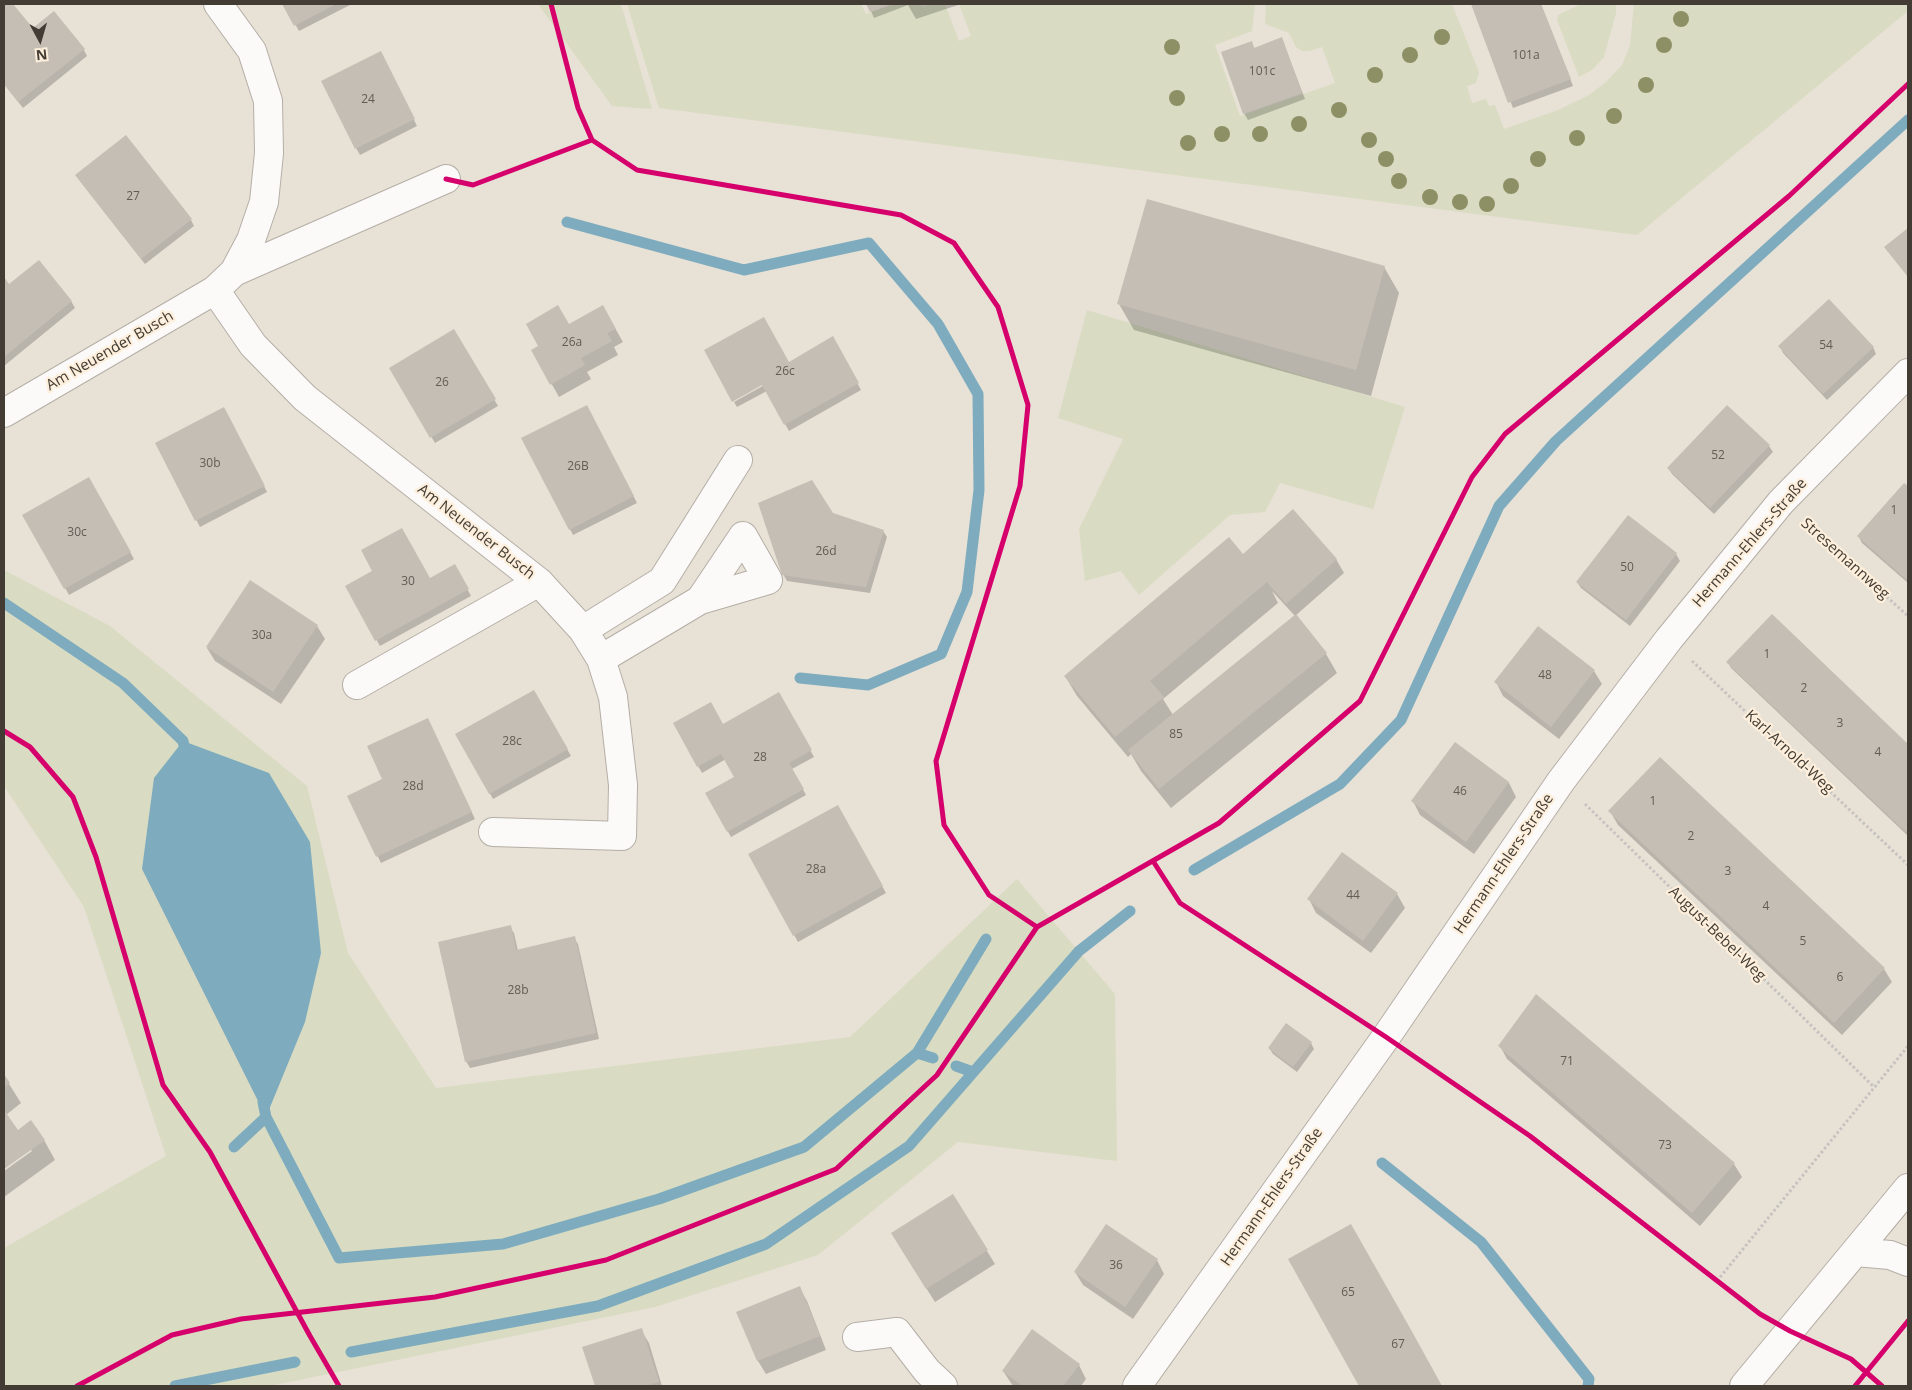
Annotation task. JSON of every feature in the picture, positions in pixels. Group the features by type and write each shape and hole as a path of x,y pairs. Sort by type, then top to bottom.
{"street":[{"path":"218,4 252,51 268,101 269,153 264,202 252,240 225,281"},
{"path":"225,281 446,179"},
{"name":"Am Neuender Busch","path":"4,412 225,281 253,345 305,398 539,582 583,630 601,659 614,707 623,785 622,836 493,832"},
{"name":"Hermann-Ehlers-Straße","path":"1138,1386 1386,1037 1561,781 1669,639 1781,502 1908,373"},
{"path":"583,630 662,581 738,460"},
{"path":"357,685 539,582"},
{"path":"601,659 700,600"},
{"path":"1744,1386 1908,1188"},
{"path":"1856,1252 1890,1255 1908,1262"},
{"path":"857,1337 897,1332 927,1370 943,1386"}],"path":[{"path":"1717,1281 1908,1046"}],"green space":[{"path":"538,4 621,4 652,109 612,106"},
{"path":"627,4 861,4 866,14 895,4 922,4 923,7 933,4 945,4 959,41 971,36 959,4 1255,4 1252,31 1215,45 1240,116 1335,83 1322,47 1302,51 1296,47 1289,33 1265,24 1266,4 1452,4 1479,72 1476,83 1467,86 1472,103 1486,99 1489,106 1495,105 1504,129 1558,110 1589,95 1606,82 1622,65 1630,45 1634,4 1908,4 1908,11 1637,235 659,108"},
{"path":"1581,4 1616,4 1616,13 1604,57 1592,70 1579,77 1557,20 1558,15"},
{"path":"1087,310 1405,407 1373,509 1280,483 1265,512 1230,515 1139,595 1121,571 1085,581 1079,529 1123,439 1058,418"},
{"path":"4,570 110,626 307,786 348,953 436,1088 850,1037 1017,879 1115,994 1117,1161 958,1142 818,1255 655,1307 270,1386 4,1386 4,1248 166,1156 84,907 4,786"}],"water":[{"path":"183,741 269,773 310,842 321,953 305,1022 266,1117 142,869 154,778"}],"building":[{"path":"4,4 13,4 33,28 54,11 85,49 18,102 4,84"},
{"path":"282,4 336,4 294,26"},
{"path":"866,4 892,4 870,12"},
{"path":"1471,4 1541,4 1571,79 1508,103"},
{"path":"1282,37 1302,93 1243,114 1221,52 1252,41 1254,48"},
{"path":"381,51 415,119 355,149 321,81"},
{"path":"126,135 192,219 141,259 75,175"},
{"path":"1147,199 1385,266 1356,370 1117,304"},
{"path":"1908,228 1908,277 1884,247"},
{"path":"39,260 72,301 4,357 4,277 9,284"},
{"path":"1829,299 1874,347 1823,394 1778,346"},
{"path":"558,305 569,324 603,305 616,329 607,333 612,341 581,358 585,365 550,385 531,350 538,346 526,324"},
{"path":"764,317 789,362 833,336 859,383 784,425 762,385 732,402 704,350"},
{"path":"454,329 496,399 430,438 389,368"},
{"path":"587,405 634,496 569,530 521,438"},
{"path":"1727,405 1770,445 1710,508 1667,468"},
{"path":"224,407 265,486 195,521 155,443"},
{"path":"89,477 131,552 64,589 22,515"},
{"path":"812,480 833,513 884,530 866,587 782,575 758,503"},
{"path":"1904,483 1908,486 1908,581 1857,536"},
{"path":"1293,509 1337,559 1286,604 1267,582 1150,681 1164,697 1115,737 1064,676 1229,537 1243,554"},
{"path":"1628,515 1677,553 1626,620 1576,582"},
{"path":"402,528 430,578 455,564 469,589 375,641 345,586 372,571 361,550"},
{"path":"250,580 318,625 273,692 206,647"},
{"path":"1296,614 1327,653 1159,789 1128,750"},
{"path":"1772,614 1908,744 1908,834 1726,662"},
{"path":"1538,626 1595,670 1551,727 1494,682"},
{"path":"534,690 568,749 489,794 455,734"},
{"path":"779,692 812,750 789,763 804,789 727,832 705,793 734,777 721,754 697,767 673,723 711,702 723,724"},
{"path":"428,718 472,812 376,857 347,796 382,779 367,746"},
{"path":"1455,742 1509,782 1466,842 1411,801"},
{"path":"1660,757 1885,968 1834,1023 1608,811"},
{"path":"838,805 883,886 793,936 748,854"},
{"path":"1342,852 1398,893 1363,941 1307,899"},
{"path":"511,925 516,950 575,936 596,1033 465,1062 438,942"},
{"path":"1536,994 1735,1163 1692,1213 1498,1046"},
{"path":"1286,1023 1312,1042 1293,1067 1268,1048"},
{"path":"4,1074 10,1083 4,1088"},
{"path":"4,1110 18,1130 31,1120 45,1140 4,1169"},
{"path":"953,1194 988,1250 926,1289 891,1233"},
{"path":"1106,1224 1158,1259 1125,1307 1074,1272"},
{"path":"1351,1224 1442,1386 1359,1386 1346,1363 1288,1259"},
{"path":"800,1286 820,1336 757,1361 736,1312"},
{"path":"642,1328 659,1382 644,1386 595,1386 582,1347"},
{"path":"1032,1329 1080,1364 1063,1386 1023,1386 1002,1371"}],"waterway":[{"path":"1194,870 1340,784 1401,720 1499,506 1556,441 1908,120"},
{"path":"567,222 744,270 869,243 938,324 978,394 979,490 967,592 941,654 868,685 800,678"},
{"path":"4,603 123,683 183,741 186,754"},
{"path":"351,1352 598,1306 766,1244 909,1146 1079,951 1130,911"},
{"path":"917,1053 986,939"},
{"path":"263,1102 266,1117 339,1258 503,1244 659,1199 804,1147 917,1053 933,1058"},
{"path":"956,1066 973,1072"},
{"path":"234,1147 266,1117"},
{"path":"1382,1163 1481,1242 1589,1379 1588,1386"},
{"path":"175,1386 295,1362"}],"cycle path":[{"path":"551,4 578,108 592,140 637,170 901,215 954,243 998,307 1028,405 1020,486 936,761 944,825 989,895 1037,927"},
{"path":"77,1386 172,1335 241,1319 435,1297 606,1260 836,1169 937,1075 1037,927 1219,823 1360,701 1472,477 1505,434 1789,196 1908,84"},
{"path":"446,179 473,185 592,140"},
{"path":"4,731 30,747 73,797 96,857 163,1085 210,1152 339,1386"},
{"path":"1153,861 1180,903 1386,1037 1530,1136 1760,1314 1790,1331 1851,1359 1882,1386"},
{"path":"1855,1386 1908,1321"}]}
